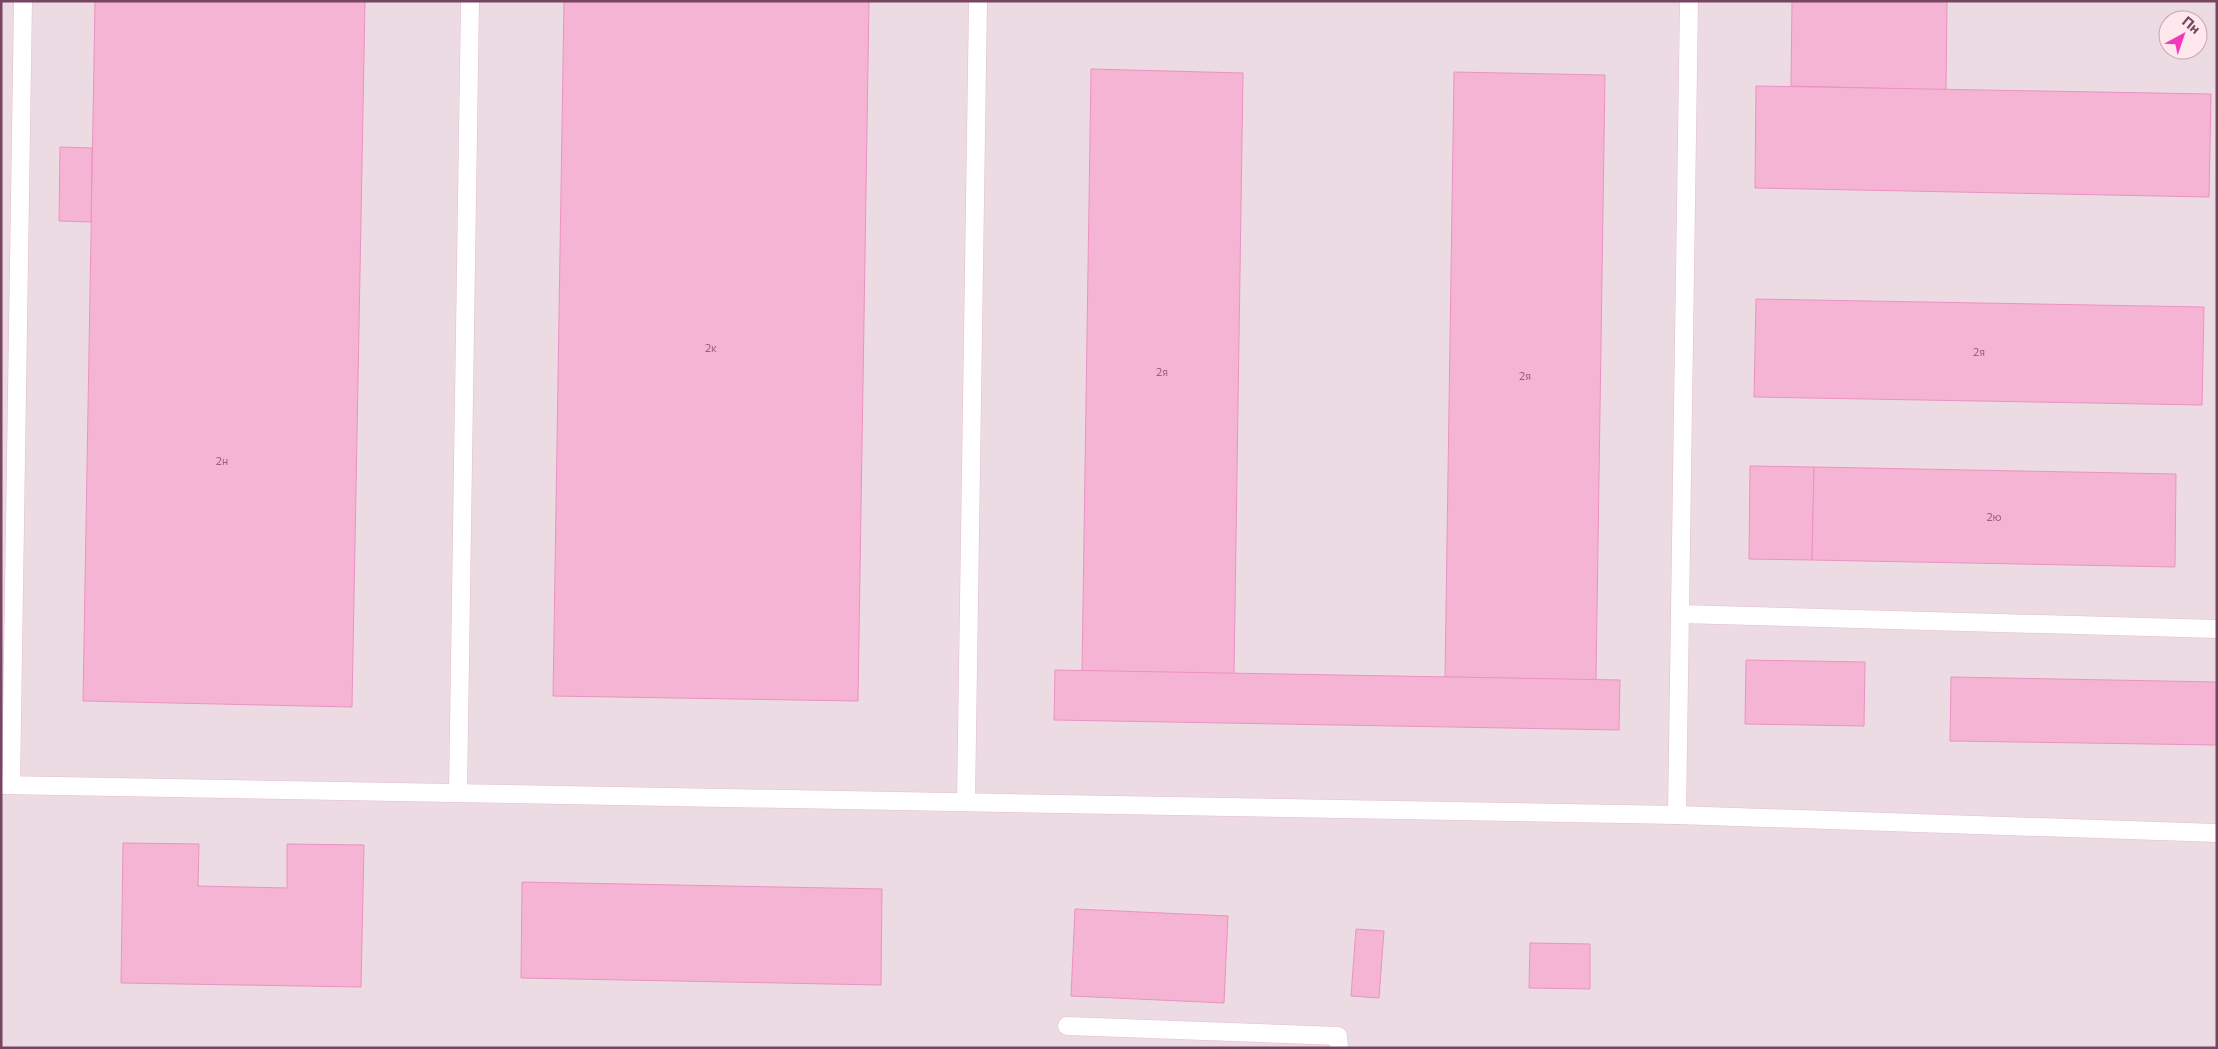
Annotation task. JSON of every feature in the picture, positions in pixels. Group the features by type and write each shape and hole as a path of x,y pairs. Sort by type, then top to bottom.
{"lane":[{"path":"23,1 6,785 1677,815 2217,833"},
{"path":"458,793 470,1"},
{"path":"966,802 978,1"},
{"path":"1677,815 1689,1"},
{"path":"1680,614 2217,629"},
{"path":"1067,1026 1338,1036 1339,1048"}],"shaded area":[{"path":"1,1 2217,1 2217,1048 1,1048"}],"building":[{"path":"95,1 365,1 352,707 83,701"},
{"path":"564,1 869,1 858,701 553,696"},
{"path":"1792,1 1947,1 1946,90 1791,86"},
{"path":"1091,69 1243,73 1234,674 1082,671"},
{"path":"1454,72 1605,75 1596,680 1445,677"},
{"path":"1756,86 2211,94 2209,197 1755,188"},
{"path":"60,147 92,148 91,222 59,221"},
{"path":"1756,299 2204,307 2202,405 1754,397"},
{"path":"1750,466 1814,467 1812,560 1749,559"},
{"path":"1814,467 2176,474 2175,567 1812,560"},
{"path":"1746,660 1865,662 1864,726 1745,724"},
{"path":"1055,670 1620,680 1619,730 1054,720"},
{"path":"1951,677 2217,682 2217,745 1950,741"},
{"path":"123,843 199,844 198,886 287,888 287,844 364,845 361,987 121,983"},
{"path":"522,882 882,889 881,985 521,978"},
{"path":"1075,909 1228,916 1224,1003 1071,996"},
{"path":"1356,929 1384,931 1379,998 1351,996"},
{"path":"1530,943 1590,944 1590,989 1529,988"}]}
